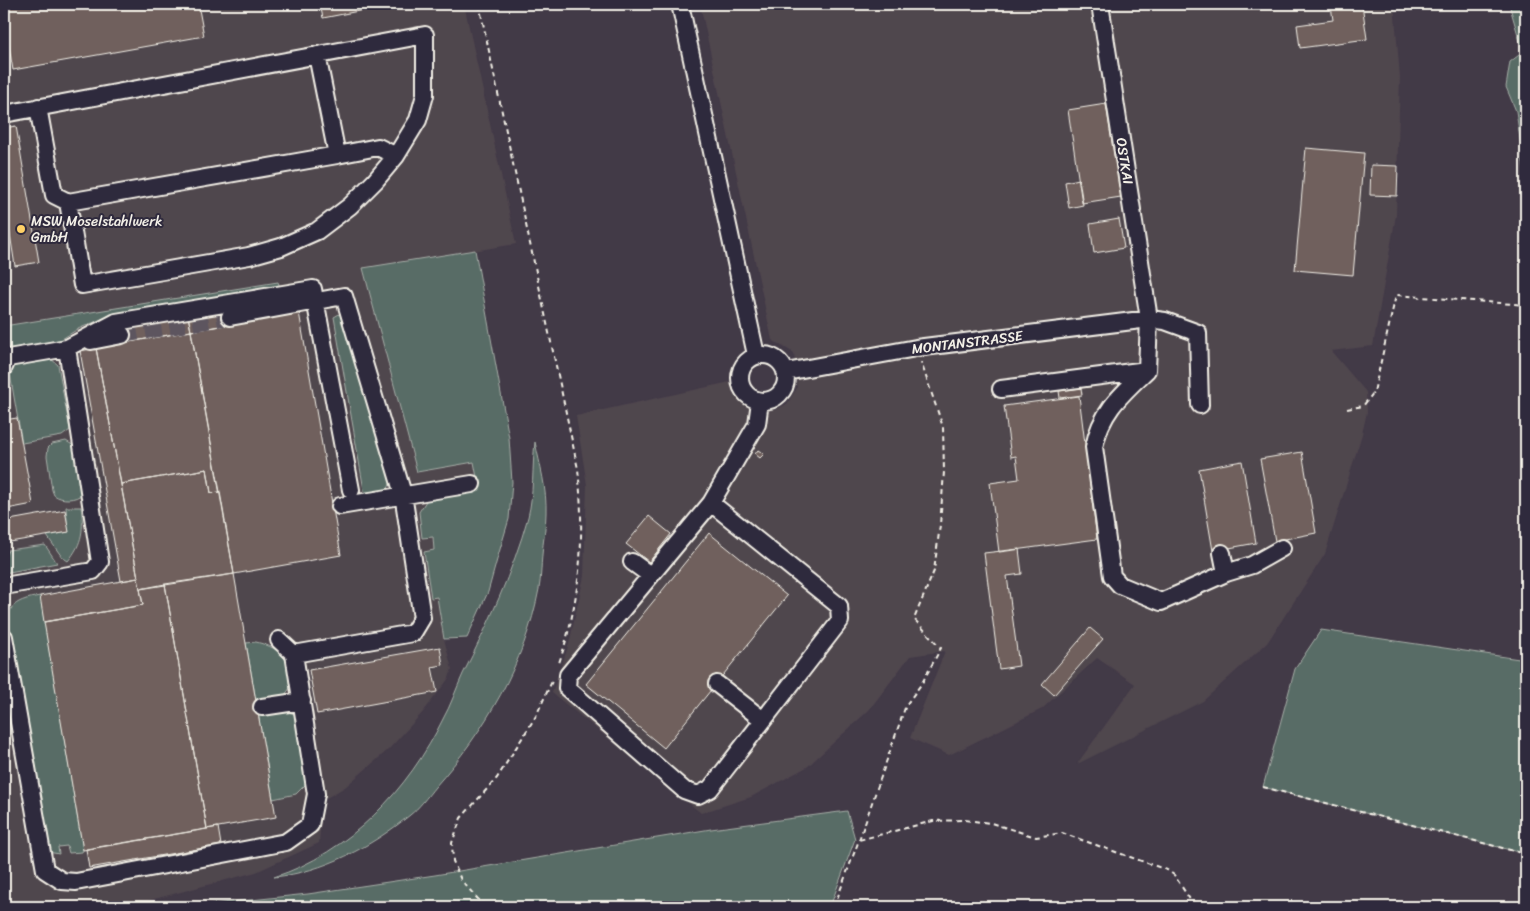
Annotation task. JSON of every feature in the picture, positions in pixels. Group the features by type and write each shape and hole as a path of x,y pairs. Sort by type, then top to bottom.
{"street":[{"path":"680,4 756,355"},
{"name":"OSTKAI","path":"1100,4 1149,319 1147,370"},
{"path":"4,114 425,35 425,95 418,120 396,156 350,206 317,230 281,247 249,256 82,285 68,202"},
{"path":"317,55 337,154"},
{"path":"38,108 54,195 68,202 378,147 396,156"},
{"path":"70,346 116,322 313,289 350,490"},
{"path":"230,318 344,296 403,494 422,618 412,632 294,654"},
{"name":"MONTANSTRASSE","path":"786,372 916,348 1149,319 1165,321 1198,333 1200,405"},
{"path":"4,367 8,358 122,335"},
{"path":"4,586 92,572 100,562 70,346"},
{"path":"756,355 772,356 779,360 786,372 786,380 782,392 776,397 760,401 750,397 744,391 740,377 744,365 756,355"},
{"path":"1001,389 1147,370"},
{"path":"1147,370 1113,403 1098,429 1094,447 1112,576 1120,585 1161,602 1226,573 1252,565 1282,548"},
{"path":"711,503 839,606 840,621 710,788 698,795 684,790 567,688 568,675 711,503 758,424 760,401"},
{"path":"340,506 472,484"},
{"path":"1222,553 1226,573"},
{"path":"632,562 650,575"},
{"path":"4,637 45,870 62,881 76,882 286,842 310,824 316,794 302,701 294,654 279,640"},
{"path":"717,684 764,720"},
{"path":"262,707 302,701"}],"path":[{"path":"479,4 578,469 582,516 580,568 575,606 557,669"},
{"path":"1347,409 1363,406 1374,392 1396,295 1526,305"},
{"path":"834,907 906,705 922,683 941,648 914,619 934,571 944,472 943,427 916,348"},
{"path":"485,907 461,880 453,861 452,843 461,818 497,778 536,716 554,677"},
{"path":"1263,787 1526,854"},
{"path":"859,840 933,821 964,820 991,823 1036,838 1062,833 1167,870 1174,875 1195,907"}],"shaded area":[{"path":"4,4 464,4 516,244 363,269 417,472 474,462 479,488 433,537 435,550 424,552 432,598 437,597 444,639 452,669 449,678 424,711 388,750 345,787 323,800 319,843 256,872 143,902 108,907 4,907"},
{"path":"700,4 1394,4 1400,77 1396,215 1373,346 1331,351 1366,392 1367,412 1362,434 1325,554 1267,643 1203,701 1077,764 1135,684 1097,658 1042,709 949,755 910,738 945,651 910,656 869,710 807,767 751,797 701,813 552,693 569,644 584,576 587,485 576,416 730,382 733,393 745,406 775,410 787,404 797,388 794,353 772,340"}],"green space":[{"path":"1509,4 1522,4 1526,21 1526,181 1516,111 1506,87 1510,62 1523,52"},
{"path":"475,250 509,438 512,482 509,519 488,592 467,638 444,639 437,597 431,598 424,552 434,550 433,537 422,538 419,512 428,498 479,488 474,462 417,472 363,268"},
{"path":"278,282 280,287 109,316 78,329 57,342 4,352 4,326"},
{"path":"341,313 391,482 387,491 365,496 334,317"},
{"path":"50,358 58,365 70,430 62,436 22,443 10,374 17,363"},
{"path":"66,441 74,446 82,494 76,498 69,499 54,495 47,456 48,448 52,444"},
{"path":"535,442 543,478 546,504 546,524 539,589 524,643 500,695 486,719 470,743 423,802 395,827 363,847 328,864 310,870 274,877 301,866 327,852 351,835 374,815 394,793 413,770 429,745 449,708 463,674 491,617 522,537 530,508"},
{"path":"66,507 81,507 82,522 77,548 68,561 62,557 47,536 68,532"},
{"path":"45,545 57,563 4,573 4,561 8,550"},
{"path":"40,596 82,852 69,853 67,846 58,847 59,854 48,852 8,638 8,619 12,608 22,600"},
{"path":"1321,630 1526,660 1526,854 1263,787 1295,669"},
{"path":"256,642 279,652 286,662 289,669 291,687 284,696 256,701 246,643"},
{"path":"282,710 294,714 297,718 307,783 296,794 273,799 258,714"},
{"path":"847,811 855,839 830,907 184,907 308,894 711,829"}],"building":[{"path":"4,4 198,4 204,36 13,70 4,18"},
{"path":"320,4 368,4 369,9 323,18"},
{"path":"1362,4 1367,39 1300,48 1297,25 1333,20 1331,6"},
{"path":"1106,104 1121,197 1082,203 1068,110"},
{"name":"MSW Moselstahlwerk GmbH","path":"16,126 39,262 15,266 4,195 4,128"},
{"path":"1306,148 1364,153 1353,275 1295,270"},
{"path":"1371,165 1398,166 1397,196 1370,195"},
{"path":"1079,179 1083,205 1069,208 1065,182"},
{"path":"1119,219 1124,248 1094,253 1090,224"},
{"path":"229,308 232,324 191,331 188,316"},
{"path":"299,312 341,555 234,574 191,331"},
{"path":"188,316 191,331 123,343 120,329"},
{"path":"191,331 220,492 211,493 207,469 121,484 96,348"},
{"path":"96,348 138,578 121,581 80,351"},
{"path":"1081,388 1082,395 1060,398 1059,391"},
{"path":"1079,396 1097,539 999,552 990,483 1019,479 1016,456 1011,457 1004,406"},
{"path":"17,418 33,504 7,509 4,489 4,420"},
{"path":"758,450 764,454 760,458 755,454"},
{"path":"1302,452 1316,533 1275,541 1260,459"},
{"path":"1242,461 1256,543 1213,551 1199,469"},
{"path":"207,469 211,493 220,492 234,574 140,589 121,484"},
{"path":"65,510 69,532 4,543 4,521"},
{"path":"649,516 671,534 649,562 626,544"},
{"path":"709,533 787,596 664,748 586,684"},
{"path":"1019,549 1022,574 1007,576 1019,666 999,669 984,553"},
{"path":"234,574 276,817 207,829 165,584"},
{"path":"138,578 143,605 44,622 40,596"},
{"path":"165,584 207,829 83,850 44,622 143,605 140,589"},
{"path":"1090,628 1103,639 1054,695 1042,684"},
{"path":"440,647 443,665 432,667 437,692 317,714 309,670"},
{"path":"218,827 221,845 89,868 86,849"}],"tunnel":[{"path":"122,335 230,317"}],"place":[{"name":"MSW Moselstahlwerk GmbH","path":"21,229"}]}
